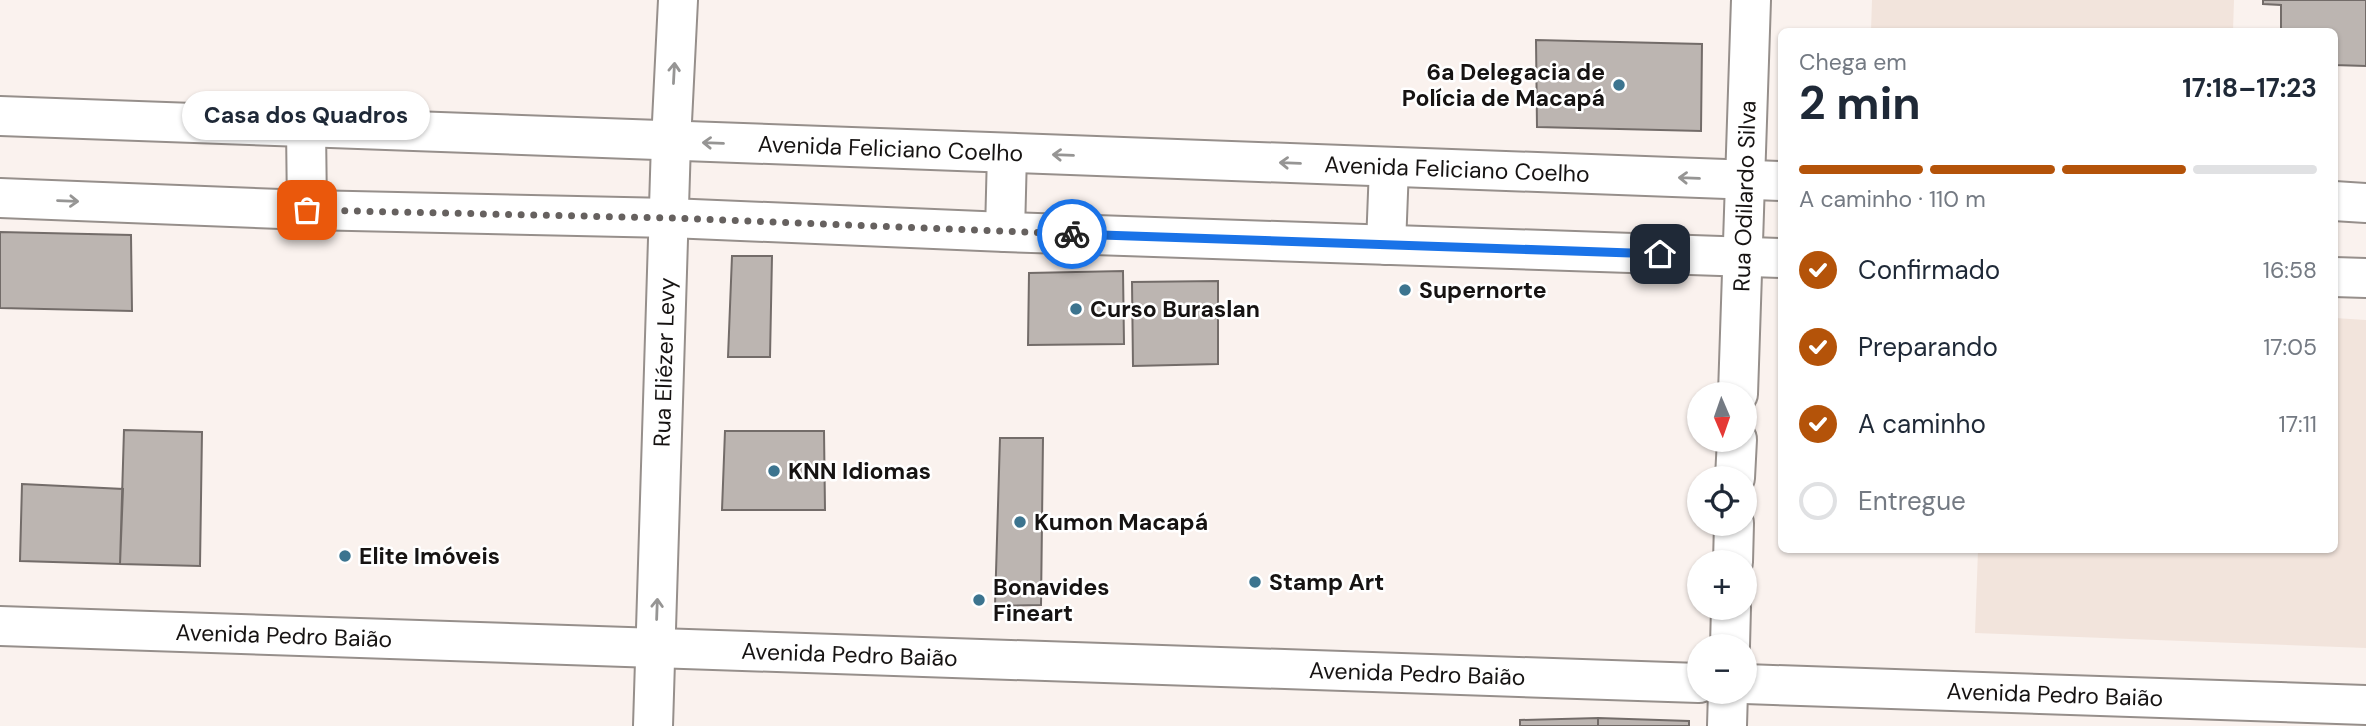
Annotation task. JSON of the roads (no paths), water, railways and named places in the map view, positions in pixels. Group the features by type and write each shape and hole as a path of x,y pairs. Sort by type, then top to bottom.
{"street":[{"name":"Rua Eliézer Levy","path":"653,726 671,142 678,0"},
{"name":"Rua Odilardo Silva","path":"1738,382 1743,257 1763,180 1751,0"},
{"name":"Avenida Feliciano Coelho","path":"0,116 1763,180"},
{"path":"306,128 307,210"},
{"path":"1005,232 1007,153"},
{"path":"1385,245 1390,167"},
{"path":"0,198 307,210 670,218 1778,258"},
{"path":"2338,201 2366,203"},
{"path":"2338,277 2366,278"},
{"name":"Avenida Pedro Baião","path":"0,626 1687,683"},
{"name":"Avenida Pedro Baião","path":"1757,684 2366,705"},
{"path":"1727,726 1728,704"}],"place":[{"name":"6a Delegacia de Polícia de Macapá","path":"1619,85"},
{"name":"Casa dos Quadros","path":"307,210"},
{"name":"Supernorte","path":"1405,290"},
{"name":"Curso Buraslan","path":"1076,309"},
{"name":"KNN Idiomas","path":"774,471"},
{"name":"Kumon Macapá","path":"1020,522"},
{"name":"Elite Imóveis","path":"345,556"},
{"name":"Stamp Art","path":"1255,582"},
{"name":"Bonavides Fineart","path":"979,600"}]}
